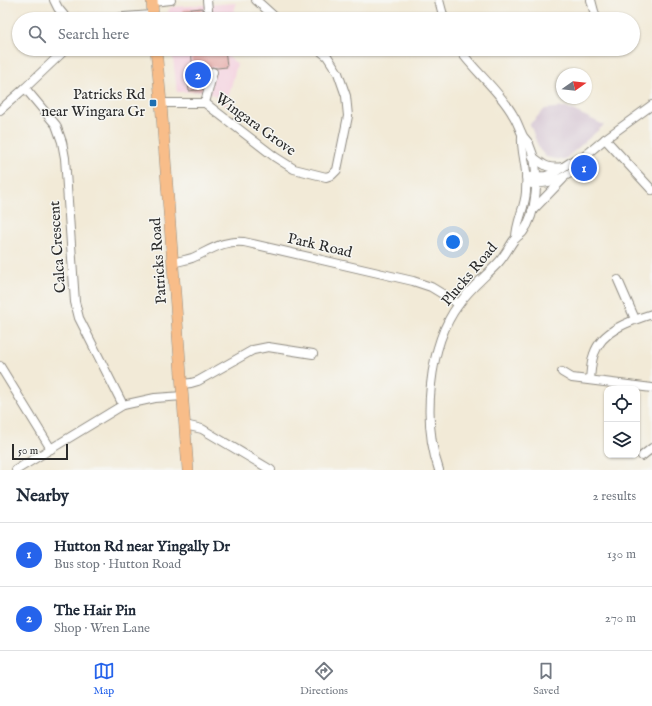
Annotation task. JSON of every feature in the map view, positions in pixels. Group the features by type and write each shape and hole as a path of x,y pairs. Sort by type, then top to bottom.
{"main road":[{"path":"152,1 153,12"},
{"name":"Patricks Road","path":"157,56 162,103 188,470"}],"street":[{"path":"54,0 61,12"},
{"path":"152,1 171,0"},
{"path":"207,0 208,12"},
{"path":"256,0 269,12"},
{"path":"439,0 442,12"},
{"path":"591,0 594,12"},
{"path":"0,110 59,56"},
{"name":"Wingara Grove","path":"162,103 205,103 275,157 294,169 326,177 332,175 337,170 348,116 346,96 338,73 326,56"},
{"path":"464,56 508,106 519,126 522,136"},
{"path":"205,103 213,72"},
{"name":"Calca Crescent","path":"25,88 56,125 62,142 65,158 75,302 79,318 123,405"},
{"path":"526,181 554,181 565,176 578,167 581,159 605,139 652,105"},
{"name":"Plucks Road","path":"439,470 430,430 430,414 433,378 440,340 450,318 459,304 500,261 516,238 523,232 532,211 537,180 529,143 522,136"},
{"name":"Plucks Road","path":"516,238 516,229 523,209 526,181 521,145 522,136"},
{"path":"605,139 652,190"},
{"path":"533,157 543,165 551,168 566,166"},
{"path":"537,180 554,174 574,160 581,159"},
{"path":"532,211 561,182 565,176"},
{"name":"Park Road","path":"173,263 191,258 222,244 233,241 244,242 413,281 431,287 459,304"},
{"path":"618,280 635,320"},
{"path":"590,379 594,354 600,343 611,332 635,320 652,314"},
{"path":"182,384 191,383 198,380 253,350 268,348 313,354"},
{"path":"0,366 51,449"},
{"path":"562,372 572,378 590,379 652,388"},
{"path":"17,470 123,405 155,398 183,396"},
{"path":"185,425 202,429 271,470"},
{"path":"642,456 652,448"}],"shaded area":[{"path":"236,3 234,12 168,12 171,7"},
{"path":"173,56 228,56 237,64 226,106 214,95 203,91 177,92"},
{"path":"566,107 604,125 564,160 546,157 539,149 530,124 545,109"}],"building":[{"path":"202,8 202,12 182,12 182,10"},
{"path":"192,56 226,56 227,67 212,67 206,69 207,75 203,89 189,91 187,73 193,72"}],"place":[{"name":"The Hair Pin","path":"198,75"},
{"name":"Patricks Rd near Wingara Gr","path":"153,103"},
{"name":"Hutton Rd near Yingally Dr","path":"584,168"}]}
